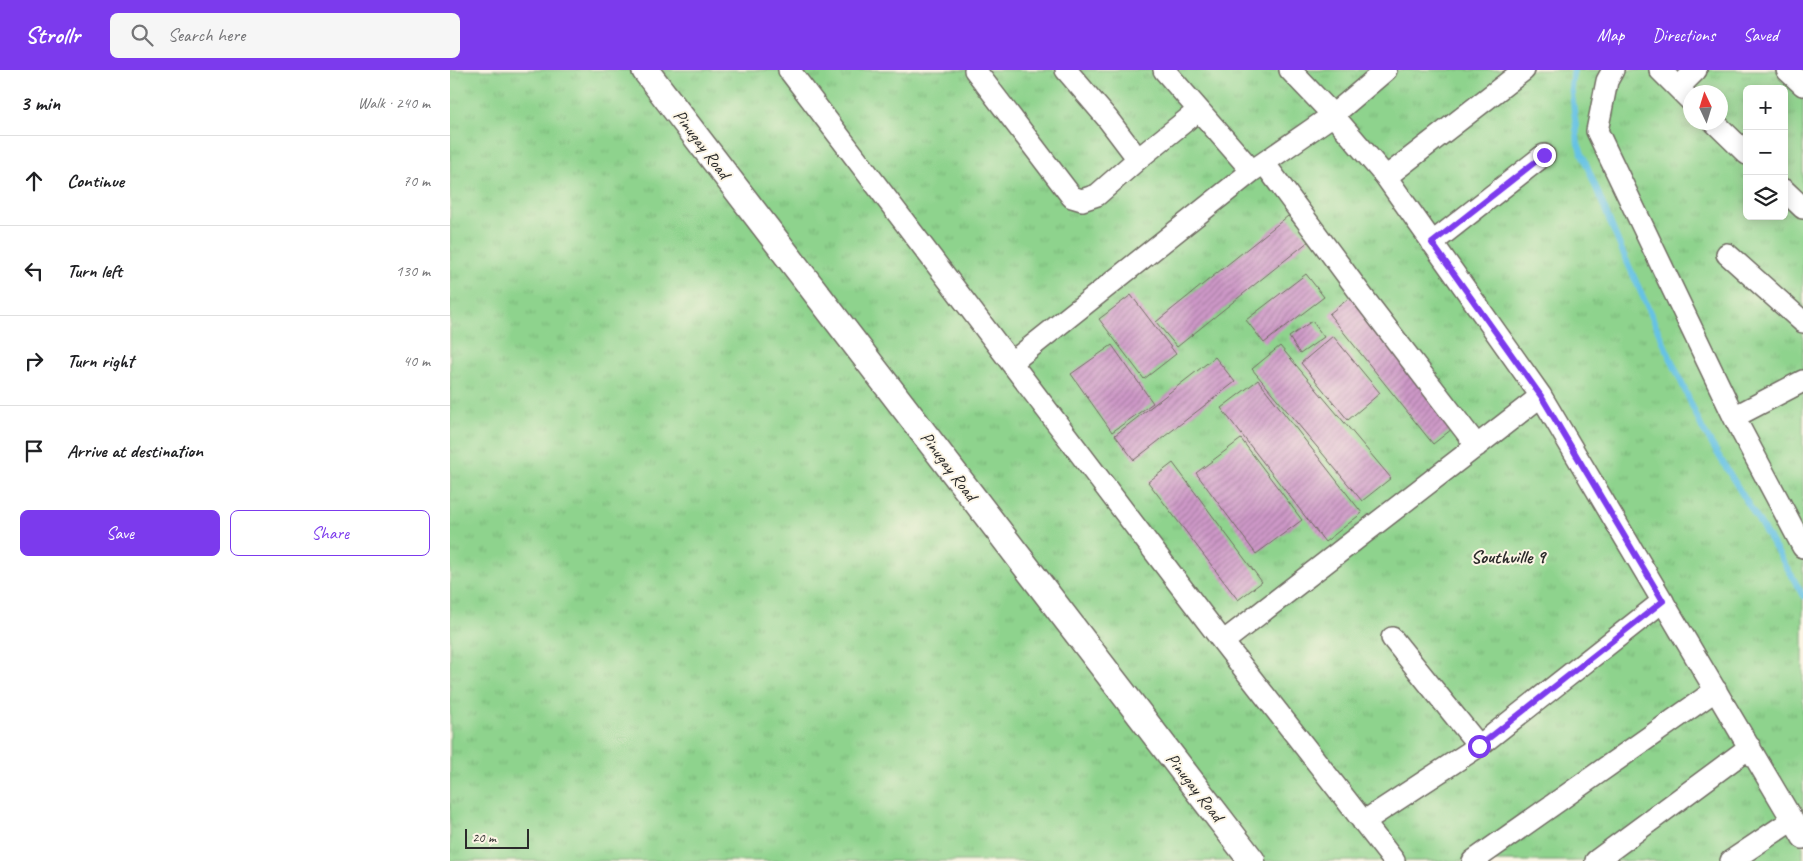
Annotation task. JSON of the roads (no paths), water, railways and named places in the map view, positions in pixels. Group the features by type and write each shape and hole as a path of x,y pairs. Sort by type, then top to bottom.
{"street":[{"name":"Pinugay Road","path":"645,70 1252,861"},
{"path":"789,70 1223,642 1394,861"},
{"path":"975,70 1072,197 1082,200 1097,196 1138,159 1199,110"},
{"path":"1066,70 1107,118 1138,159"},
{"path":"1164,70 1199,110 1258,167 1366,302 1477,446"},
{"path":"1290,70 1333,115 1386,177 1541,396 1803,838"},
{"path":"1012,362 1258,167 1333,115 1386,70"},
{"path":"1386,177 1524,70"},
{"path":"1613,70 1607,81 1597,131 1734,417 1803,547"},
{"path":"1660,70 1683,93"},
{"path":"1688,85 1696,70"},
{"path":"1787,70 1803,85"},
{"path":"1722,130 1743,150"},
{"path":"1432,243 1544,155"},
{"path":"1788,194 1803,208"},
{"path":"1727,254 1803,322"},
{"path":"1734,417 1803,381"},
{"path":"1223,642 1541,396"},
{"path":"1363,822 1479,746 1663,601"},
{"path":"1392,638 1479,746"},
{"path":"1473,861 1716,690"},
{"path":"1596,861 1750,747"},
{"path":"1731,861 1792,820"}],"waterway":[{"path":"1574,70 1571,85 1578,144 1620,246 1702,428 1803,596"}],"district":[{"name":"Southville 9","path":"1508,557"}]}
